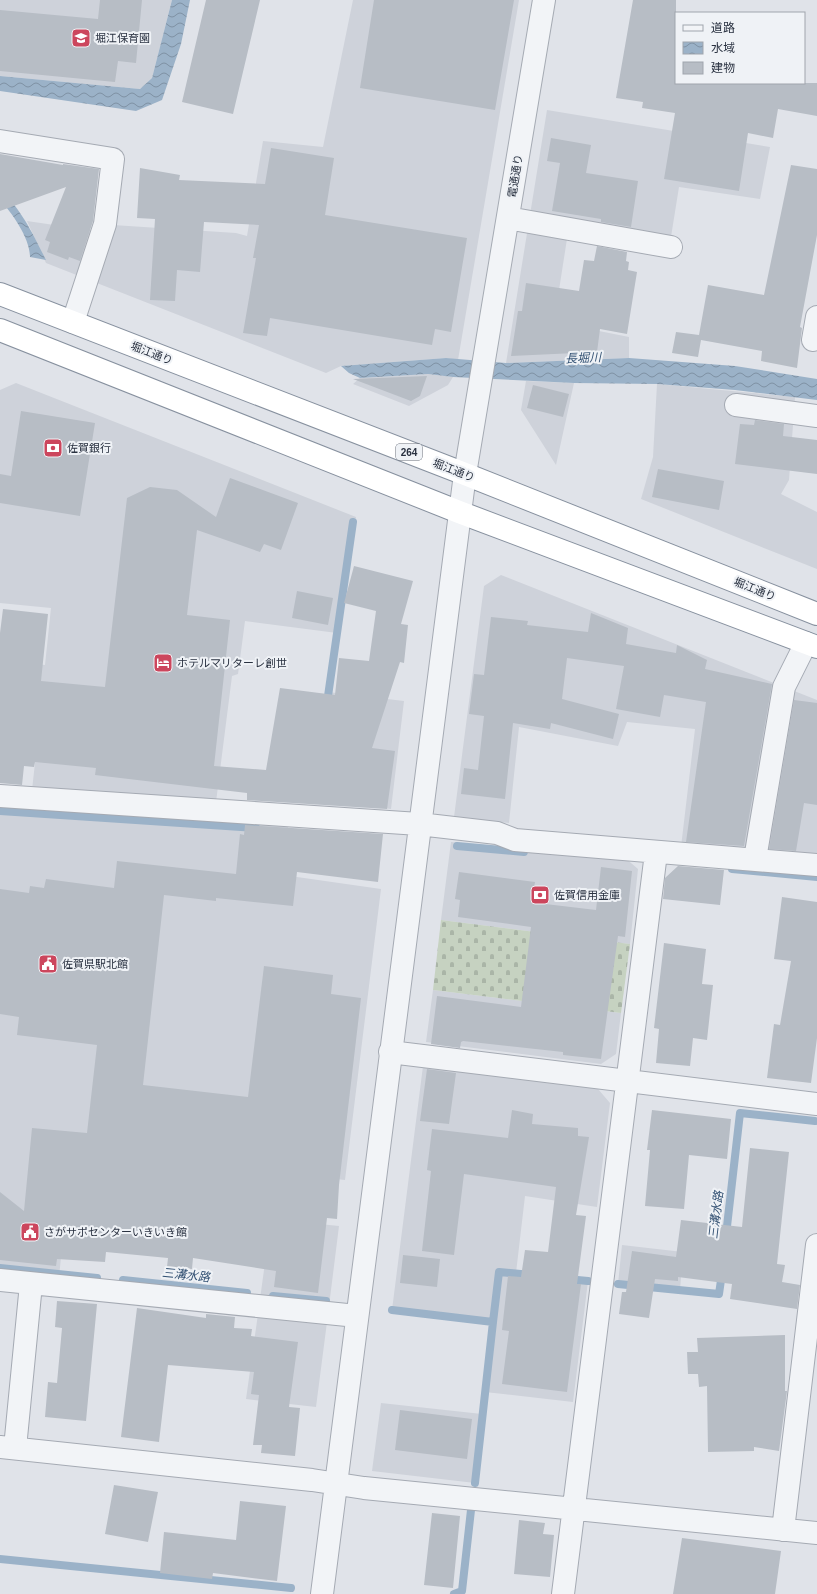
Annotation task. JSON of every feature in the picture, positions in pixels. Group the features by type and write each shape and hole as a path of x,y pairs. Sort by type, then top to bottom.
{"highway":[{"name":"堀江通り","path":"0,294 465,474 817,614"},
{"path":"0,330 459,512 811,645"}],"street":[{"name":"電通通り","path":"322,1594 459,512 544,0"},
{"path":"0,141 113,159 105,224 73,322"},
{"path":"508,218 671,247"},
{"path":"813,340 817,317"},
{"path":"736,405 817,416"},
{"path":"755,859 784,688 811,645"},
{"path":"0,796 419,824 497,833 515,840 755,859 817,866"},
{"path":"564,1594 656,852"},
{"path":"390,1052 817,1104"},
{"path":"783,1530 817,1245"},
{"path":"0,1280 357,1316"},
{"path":"31,1284 7,1447 336,1483 364,1488 817,1533"}],"shaded area":[{"name":"堀江保育園","path":"0,0 172,0 152,78 140,89 0,76"},
{"path":"353,0 519,0 458,360 446,358 341,366 326,373 46,263 27,221 95,231 113,225 236,233 247,236 263,141 323,147"},
{"path":"547,110 770,147 760,199 679,187 670,243 569,226 554,322 629,337 629,358 506,363"},
{"path":"428,374 453,377 448,385 409,406 353,384 360,378"},
{"path":"526,381 574,383 556,465 521,410"},
{"path":"16,383 356,517 337,633 245,621 238,674 232,676 216,802 32,790 37,745 0,660 45,665 51,608 0,603 0,390"},
{"path":"657,384 795,397 789,480 781,494 817,512 817,569 641,499 653,457"},
{"path":"501,575 817,700 817,860 681,847 695,729 627,722 618,746 519,727 509,823 454,817 484,586"},
{"path":"328,692 404,701 391,809 352,804 320,745"},
{"path":"0,804 288,827 283,875 381,889 345,1180 72,1149 59,1277 0,1270"},
{"name":"佐賀信用金庫","path":"451,842 624,857 638,869 630,944 441,920"},
{"path":"433,990 621,1013 616,1054 601,1064 426,1042"},
{"path":"423,1066 598,1089 610,1103 597,1207 525,1196 516,1273 588,1281 573,1402 485,1392 492,1322 392,1310"},
{"path":"271,1219 339,1226 329,1306 260,1299"},
{"path":"622,1245 683,1252 680,1290 618,1284"},
{"path":"258,1314 327,1322 316,1407 246,1399"},
{"path":"381,1403 482,1414 475,1483 372,1471"}],"green space":[{"path":"441,920 630,944 621,1013 433,990"}],"water":[{"path":"172,0 190,0 181,44 162,100 136,111 0,91 0,76 140,89 152,78"},
{"path":"0,188 26,222 46,260 30,257 27,242 20,226 0,200"},
{"path":"446,358 506,363 629,358 735,366 817,379 817,400 735,390 657,384 574,383 453,377 428,374 360,378 349,373 341,366"}],"building":[{"name":"堀江保育園","path":"100,0 142,0 136,63 118,61 115,82 0,71 0,10 98,19"},
{"path":"206,0 260,0 233,114 182,102"},
{"path":"374,0 514,0 495,110 360,88"},
{"path":"633,0 676,0 675,84 817,83 817,116 778,109 773,138 748,133 739,191 664,179 675,113 642,108 643,102 616,98"},
{"path":"551,138 591,145 586,173 638,181 631,227 601,222 601,219 552,211 560,163 547,161"},
{"path":"271,148 334,158 325,215 467,238 451,332 435,329 432,345 270,318 267,336 243,333 256,258 253,258 259,225 204,222 200,272 177,270 175,301 150,300 155,219 137,218 140,168 180,175 179,180 265,184"},
{"path":"0,154 63,165 99,169 93,221 80,261 69,257 68,260 47,252 50,242 45,240 66,187 0,211"},
{"path":"791,165 817,169 817,235 800,327 802,328 797,368 761,361 762,351 701,340 698,357 672,353 676,332 699,335 708,285 764,295"},
{"path":"597,246 627,252 626,261 629,262 628,270 637,272 627,334 600,329 597,352 511,356 518,311 522,311 526,283 579,291 584,260 594,261"},
{"path":"427,376 420,396 411,401 353,379"},
{"path":"533,385 569,394 563,417 527,408"},
{"name":"佐賀銀行","path":"21,411 95,423 80,516 0,503 0,474 11,476"},
{"path":"755,420 784,424 783,436 817,440 817,474 735,464 740,424 754,425"},
{"path":"658,469 724,481 719,510 652,497"},
{"path":"230,478 298,503 281,550 264,544 260,552 197,530 187,615 230,620 214,766 266,770 280,688 335,695 339,658 369,661 376,611 344,603 354,566 413,581 401,624 408,625 404,663 400,662 372,748 395,751 387,809 247,800 247,793 95,775 96,768 35,762 34,767 24,766 22,785 0,783 0,633 3,609 48,614 41,681 105,687 127,498 150,487 177,490 216,517"},
{"path":"297,591 333,598 328,625 292,618"},
{"path":"591,613 628,628 626,644 676,653 677,645 707,660 705,669 772,684 744,846 686,842 706,702 664,695 660,717 616,709 624,666 567,658 562,699 619,714 613,739 551,723 550,729 513,723 505,799 461,794 464,768 478,770 484,716 469,714 474,674 484,675 491,617 528,621 527,625 588,632"},
{"path":"794,700 817,703 817,805 804,803 796,851 769,849"},
{"path":"245,825 383,834 378,882 297,872 293,906 216,898 216,901 164,895 143,1085 248,1097 264,966 333,975 331,994 361,998 339,1185 337,1219 327,1218 318,1293 274,1287 276,1271 193,1258 192,1269 167,1267 168,1258 106,1252 105,1262 57,1259 56,1266 0,1260 0,1192 24,1211 32,1128 87,1133 97,1045 17,1035 19,1017 0,1014 0,889 29,893 30,886 44,888 46,879 114,888 117,861 236,874 240,834 244,835"},
{"path":"678,866 724,870 720,905 663,899 665,878"},
{"path":"601,867 632,871 625,937 618,936 601,1059 563,1055 563,1052 463,1041 461,1042 460,1048 431,1044 437,996 521,1007 531,927 458,917 460,900 455,899 459,872 535,882 534,888 539,888 537,903 596,910"},
{"path":"782,897 817,902 817,1038 811,1083 767,1078 774,1024 780,1025 791,961 774,959"},
{"path":"664,943 706,949 702,984 713,985 707,1040 693,1038 690,1066 656,1063 659,1029 654,1028"},
{"path":"427,1069 456,1073 449,1124 420,1121"},
{"path":"512,1110 533,1114 532,1124 578,1128 578,1136 589,1137 576,1215 586,1216 577,1284 581,1284 567,1392 502,1384 509,1331 502,1330 508,1276 521,1277 525,1250 548,1252 556,1187 464,1174 454,1255 422,1251 431,1171 427,1170 432,1129 508,1138"},
{"path":"652,1110 731,1119 727,1159 689,1155 684,1209 645,1206 650,1150 647,1150"},
{"path":"750,1148 789,1152 777,1264 785,1265 782,1282 800,1285 797,1309 730,1299 732,1284 678,1277 678,1281 655,1279 649,1318 619,1314 622,1292 626,1292 632,1251 676,1257 681,1220 742,1227"},
{"path":"403,1255 440,1259 437,1287 400,1283"},
{"path":"57,1301 97,1304 86,1421 45,1417 48,1382 57,1383 62,1328 55,1327"},
{"path":"137,1308 206,1318 206,1314 235,1317 234,1328 252,1329 251,1336 298,1342 289,1407 300,1408 295,1456 261,1453 262,1445 253,1445 259,1395 251,1394 254,1372 168,1365 159,1442 121,1437"},
{"path":"785,1335 785,1391 787,1391 779,1451 754,1447 754,1451 708,1452 707,1386 699,1387 698,1374 688,1374 687,1352 698,1352 697,1338"},
{"path":"400,1410 472,1419 467,1459 395,1450"},
{"path":"114,1485 158,1492 148,1542 105,1534"},
{"path":"240,1501 286,1506 277,1581 213,1573 212,1579 160,1573 164,1532 236,1540"},
{"path":"432,1513 460,1516 453,1588 424,1585"},
{"path":"519,1520 545,1523 543,1534 554,1535 550,1577 514,1574"},
{"path":"682,1538 781,1551 775,1594 673,1594"}],"waterway":[{"path":"327,703 353,522"},
{"path":"0,811 256,828"},
{"path":"457,846 524,852"},
{"path":"732,869 817,877"},
{"name":"三溝水路","path":"726,1235 740,1113 815,1121"},
{"name":"三溝水路","path":"0,1268 97,1278"},
{"name":"三溝水路","path":"392,1310 493,1322 499,1272 531,1275"},
{"name":"三溝水路","path":"618,1284 719,1294 722,1273"},
{"name":"三溝水路","path":"567,1279 588,1281"},
{"name":"三溝水路","path":"123,1280 247,1293"},
{"name":"三溝水路","path":"273,1296 326,1301"},
{"path":"475,1483 493,1322"},
{"path":"454,1594 462,1591 471,1510"},
{"path":"0,1559 291,1588"}],"place":[{"name":"堀江保育園","path":"81,38"},
{"name":"佐賀銀行","path":"53,448"},
{"name":"ホテルマリターレ創世","path":"163,663"},
{"name":"佐賀信用金庫","path":"540,895"},
{"name":"佐賀県駅北館","path":"48,964"},
{"name":"さがサポセンターいきいき館","path":"30,1232"}],"water label":[{"name":"長堀川","path":"583,358"}]}
